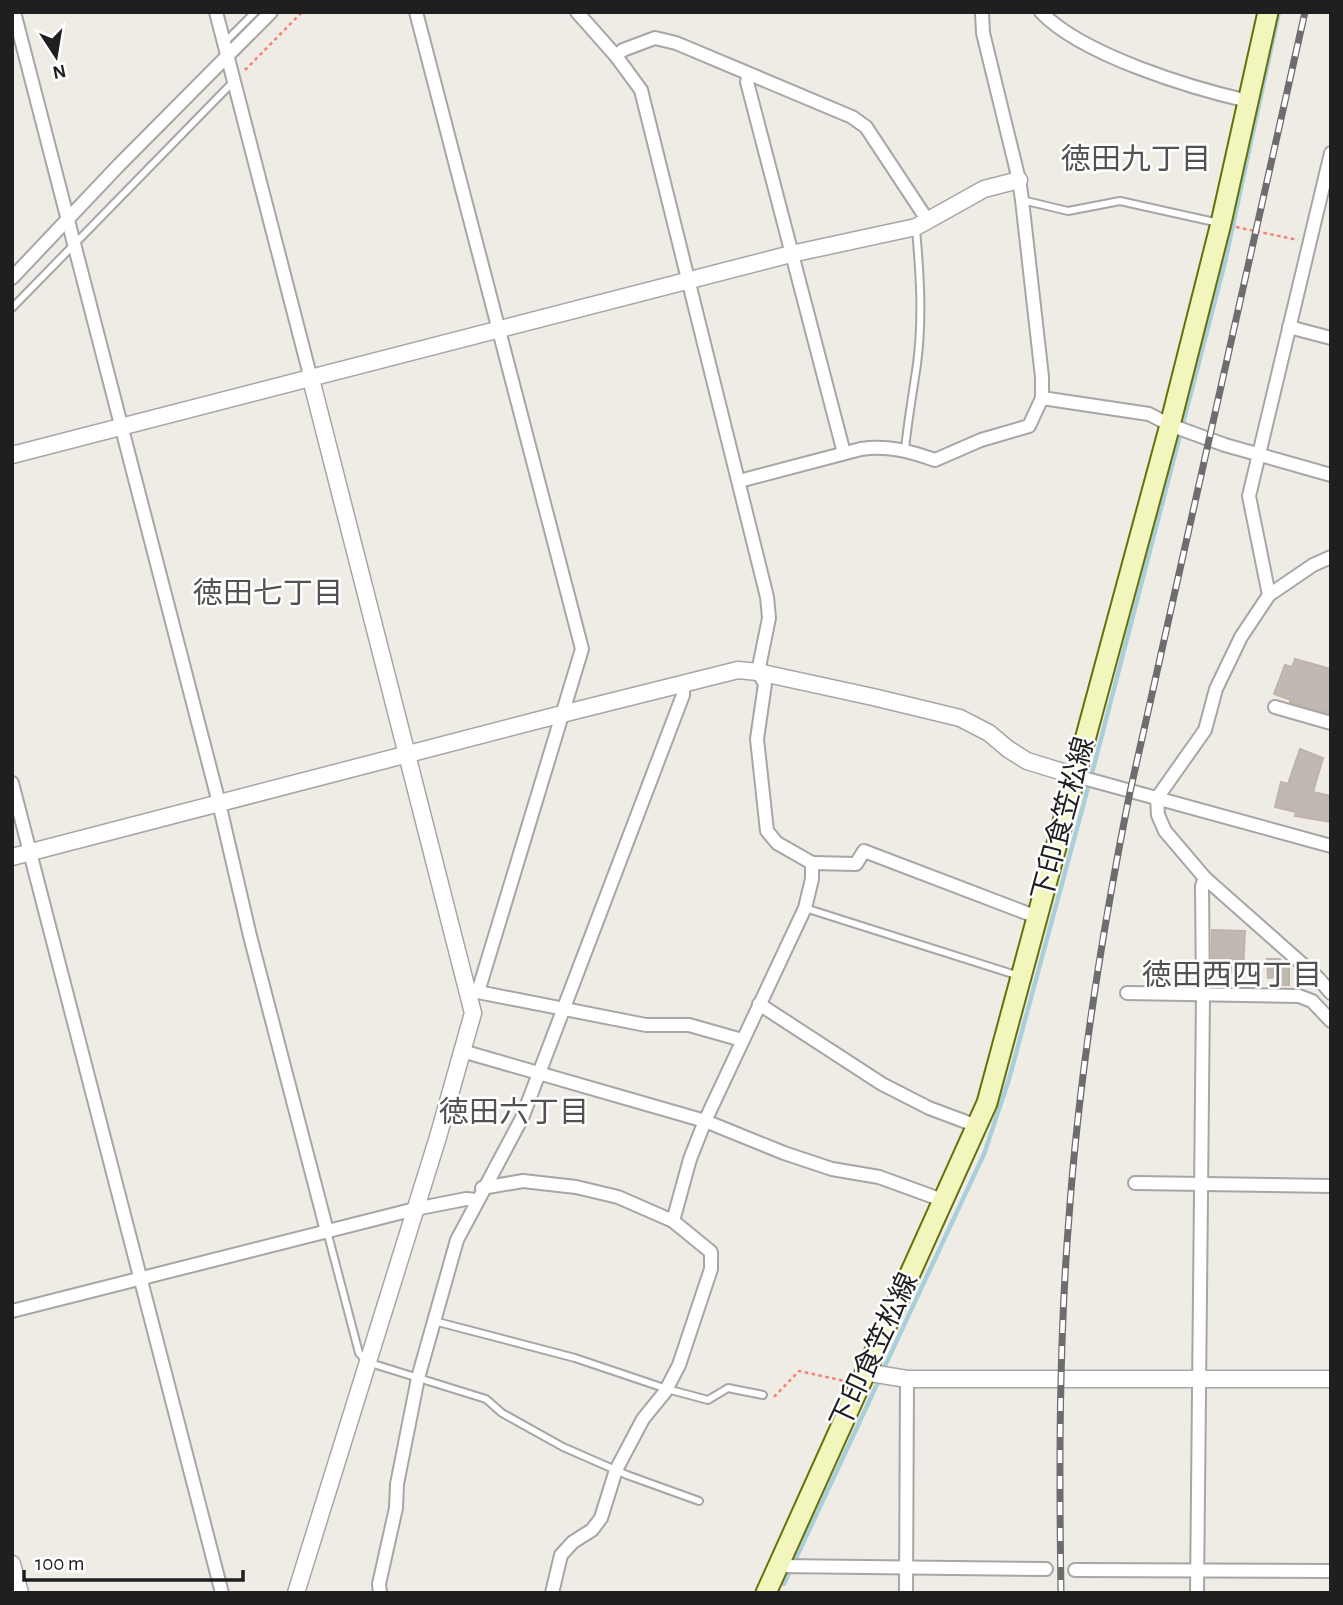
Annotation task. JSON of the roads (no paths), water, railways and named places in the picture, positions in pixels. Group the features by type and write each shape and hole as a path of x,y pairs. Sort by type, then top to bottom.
{"main road":[{"name":"下印食笠松線","path":"766,1593 781,1566 987,1103 1174,426 1268,12"}],"street":[{"path":"14,12 327,1231"},
{"path":"216,12 408,754 474,993"},
{"path":"12,278 69,221 119,165 271,12"},
{"path":"296,1593 462,1051 473,1013 474,993 582,649 416,12"},
{"path":"578,12 641,90 767,597 769,618 758,672 765,684 757,739 767,831 777,843 812,863 856,864 864,851 1037,917"},
{"path":"739,481 880,446 905,449 935,460 981,440 1029,426 1042,398 1019,180 984,33 982,12"},
{"path":"1041,12 1065,32 1104,52 1202,91 1248,101"},
{"path":"616,56 623,50 655,38 676,43 852,117 866,127 922,224"},
{"path":"749,74 747,82 844,453"},
{"path":"1269,595 1250,496 1308,242 1325,194 1331,153"},
{"path":"12,455 791,254 922,224 984,190 1019,180"},
{"path":"1289,327 1331,338"},
{"path":"1042,398 1149,414 1174,426 1258,455 1331,475"},
{"path":"1331,557 1313,565 1269,595 1241,637 1216,689 1205,730 1157,798 1157,815 1165,831 1205,878 1318,978 1331,993"},
{"path":"12,857 728,671 758,672 960,718 989,733 1027,761 1103,785 1331,846"},
{"path":"380,1593 379,1584 396,1508 397,1484 418,1378 457,1240 522,1118 683,695 683,683"},
{"path":"1275,707 1331,723"},
{"path":"12,783 222,1593"},
{"path":"673,1221 690,1160 705,1121 805,908 812,879 812,863"},
{"path":"1197,1593 1202,886 1205,878"},
{"path":"474,993 646,1025 688,1025 742,1040"},
{"path":"1127,993 1300,996 1312,1001 1331,1021"},
{"path":"759,1004 882,1084 929,1108 977,1126"},
{"path":"462,1051 705,1121 784,1153 832,1169 879,1177 945,1201"},
{"path":"12,1311 415,1209 466,1199 523,1181 576,1187 618,1197 673,1221 711,1252 710,1269 679,1365 667,1389 643,1419 616,1470 601,1518 592,1530 573,1542 561,1555 552,1593"},
{"path":"1135,1183 1331,1186"},
{"path":"864,1376 1331,1379"},
{"path":"903,1378 906,1593"},
{"path":"12,1564 20,1593"},
{"path":"781,1566 1046,1570"},
{"path":"1076,1570 1331,1571"}],"lane":[{"path":"224,43 255,12"},
{"path":"12,309 234,81"},
{"path":"1021,200 1068,211 1120,201 1221,223"},
{"path":"905,449 917,364 922,224"},
{"path":"805,908 1021,977"},
{"path":"327,1231 359,1353 367,1362 486,1399 502,1413 563,1447 616,1470 699,1500"},
{"path":"434,1321 575,1358 708,1400 728,1388 763,1395"}],"waterway":[{"path":"883,1370 984,1154 1009,1079 1225,262 1279,12"},
{"path":"784,1584 880,1378"}],"railway":[{"path":"1061,1593 1060,1405 1063,1311 1073,1164 1093,1004 1130,792 1305,12"}],"district":[{"name":"徳田九丁目","path":"1136,160"},
{"name":"徳田七丁目","path":"268,594"},
{"name":"徳田西四丁目","path":"1232,976"},
{"name":"徳田六丁目","path":"514,1113"}]}
